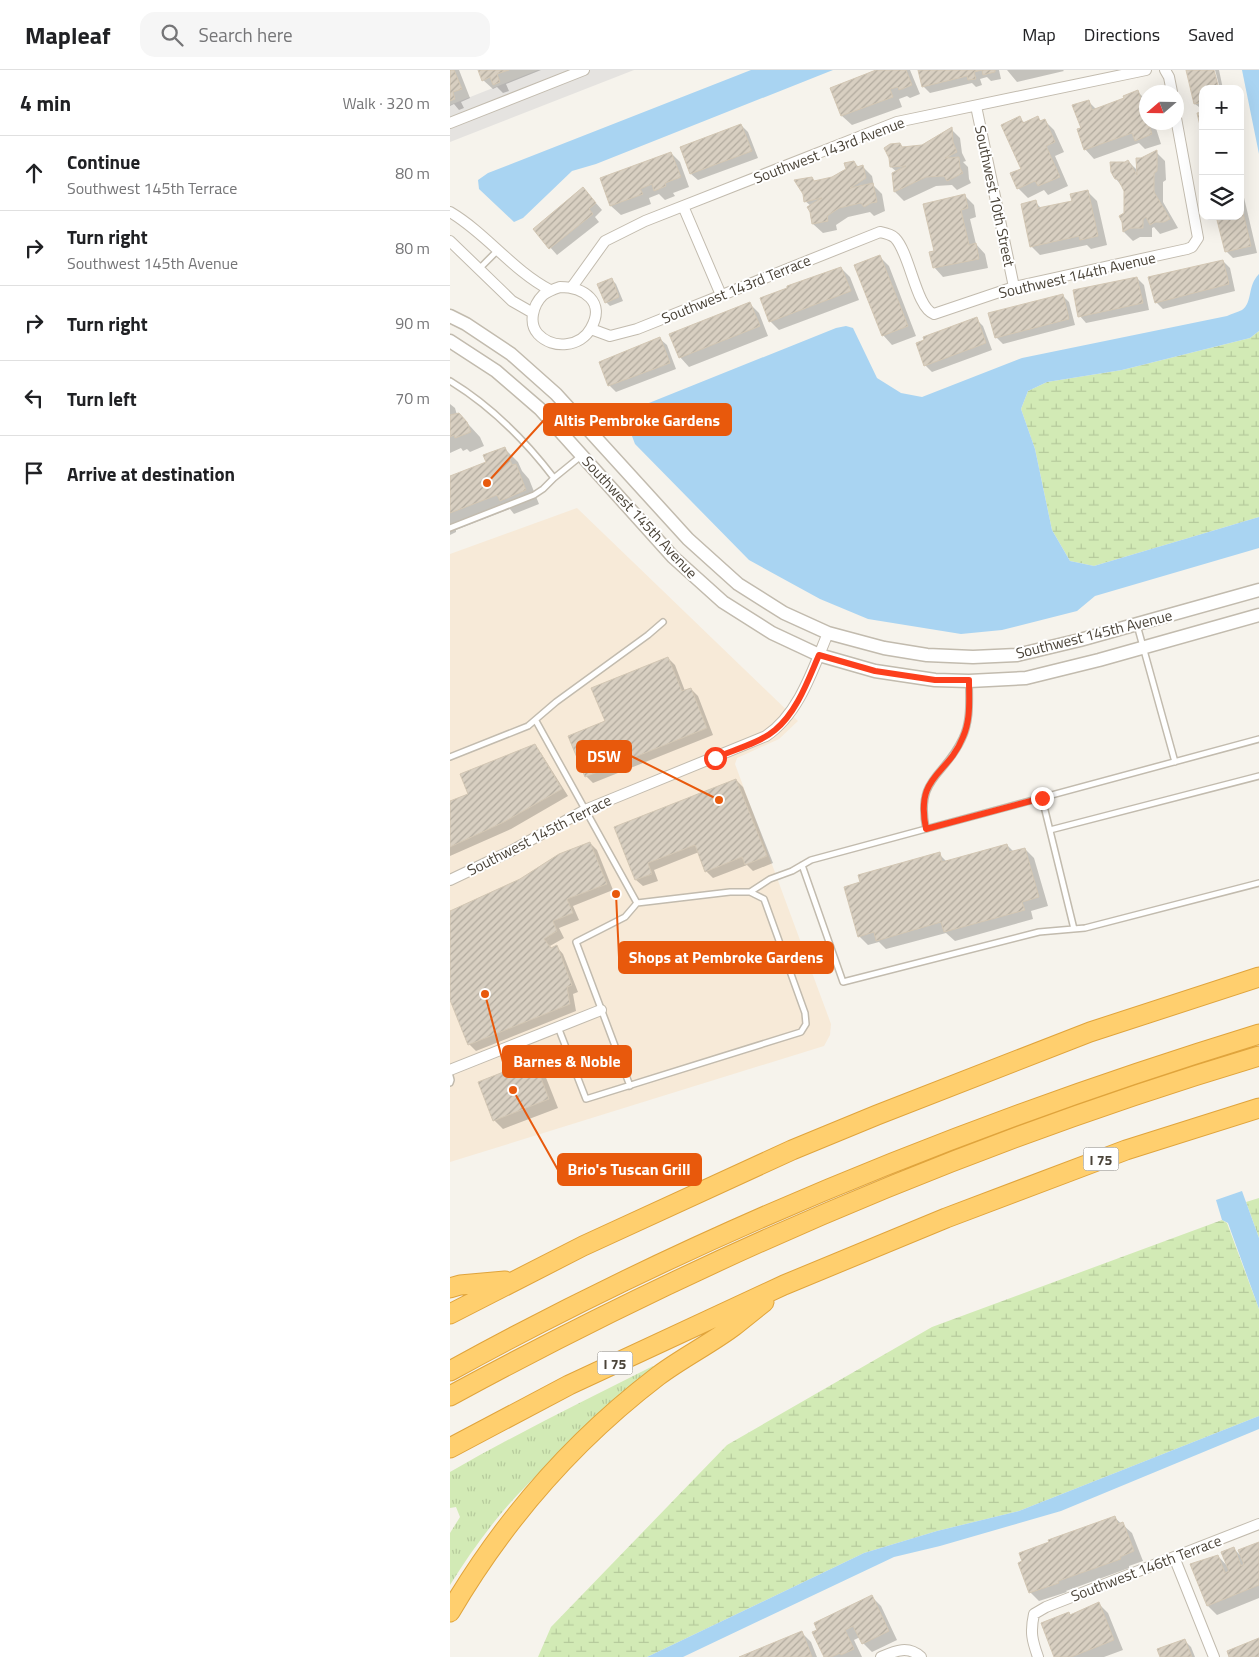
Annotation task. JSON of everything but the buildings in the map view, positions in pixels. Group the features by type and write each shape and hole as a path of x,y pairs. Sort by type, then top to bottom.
{"highway":[{"path":"450,1314 516,1279 661,1209 792,1150 1090,1032 1259,977"},
{"path":"450,1371 620,1283 832,1187 990,1124 1146,1070 1259,1034"},
{"path":"450,1396 551,1342 697,1270 840,1207 928,1171 1062,1121 1259,1056"},
{"name":"I 75","path":"450,1448 569,1385 784,1286 946,1218 1126,1150 1259,1108"},
{"path":"450,1288 516,1279"},
{"path":"450,1612 502,1532 549,1476 581,1442 653,1380 734,1326 784,1286"}],"street":[{"path":"450,123 584,70"},
{"name":"Southwest 143rd Avenue","path":"572,287 605,241 645,221 897,122 1146,70"},
{"path":"1165,70 1171,85"},
{"name":"Southwest 10th Street","path":"976,106 1014,287"},
{"name":"Southwest 144th Avenue","path":"929,312 934,314 1014,287 1192,247 1196,243 1198,233 1178,130"},
{"path":"683,206 721,296"},
{"path":"450,212 467,222 532,281 550,290"},
{"name":"Southwest 143rd Terrace","path":"591,330 610,336 637,329 880,232 894,237 902,248 922,301 929,312"},
{"path":"450,241 512,301 533,313"},
{"path":"560,287 572,287 584,291 591,299 595,309 595,320 591,330 583,338 564,345 550,343 538,334 533,323 533,313 536,304 550,290 560,287"},
{"name":"Southwest 145th Avenue","path":"450,316 466,324 511,354 556,394 688,539 738,584 784,613 828,634 884,648 927,655 973,657 1017,655 1259,590"},
{"name":"Southwest 145th Avenue","path":"450,341 496,372 540,409 673,557 723,602 772,633 819,655 875,671 935,680 1026,678 1143,648 1259,615"},
{"name":"Southwest 145th Terrace","path":"450,880 511,851 585,810 766,736 789,716 828,634"},
{"path":"450,1070 600,1010"},
{"name":"Southwest 146th Terrace","path":"1038,1657 1030,1630 1034,1614 1046,1607 1259,1524"},
{"path":"1174,1557 1214,1657"},
{"path":"881,1657 905,1649 921,1657"}],"lane":[{"path":"480,269 498,250"},
{"path":"450,381 470,393 504,421 554,478"},
{"path":"450,528 534,495 581,455"},
{"path":"450,757 520,730 536,721 556,702 663,622"},
{"path":"1136,624 1175,762"},
{"path":"926,829 924,804 929,784 963,738 970,711 969,680"},
{"path":"536,721 637,903"},
{"path":"750,892 770,879 811,860 1259,739"},
{"path":"1050,830 1259,776"},
{"path":"1042,798 1074,929"},
{"path":"802,865 843,982 1039,932 1085,928 1259,883"},
{"path":"558,1027 586,1099 630,1086 801,1032 806,1024 804,1013 764,899 750,892 730,892 637,903 625,917 576,942 630,1086"},
{"path":"450,1076 450,1083"}],"shaded area":[{"path":"538,70 634,70 450,142 450,105"},
{"path":"577,508 798,721 779,739 737,758 735,764 831,1024 830,1035 824,1046 450,1162 450,554"}],"green space":[{"path":"1259,331 1259,517 1094,566 1070,561 1052,530 1035,449 1021,409 1028,391 1047,382 1122,370 1250,338"},
{"path":"1259,1198 1259,1238 1246,1202"},
{"path":"1222,1220 1227,1223 1259,1309 1259,1416 1019,1511 937,1531 864,1553 647,1657 538,1657 551,1627 727,1445 932,1327"},
{"path":"653,1366 656,1370 574,1440 516,1496 486,1533 450,1585 450,1533 460,1517 456,1507 450,1508 450,1472 576,1404"}],"water":[{"path":"751,70 833,70 596,164 572,171 523,218 514,222 479,189 478,180 488,173"},
{"path":"1242,70 1259,70 1259,154"},
{"path":"1259,274 1259,331 1250,338 1122,370 1047,382 1028,391 1021,409 1035,449 1052,530 1070,561 1094,566 1259,517 1259,548 1095,596 1077,611 1002,630 961,634 868,619 820,599 749,560 635,444 627,423 634,409 836,328 846,326 853,328 877,378 901,393 922,397 1022,358 1227,316 1245,307 1255,279"},
{"path":"1242,1191 1259,1238 1259,1309 1228,1223 1222,1220 1216,1200"},
{"path":"1259,1416 1259,1429 1061,1511 940,1546 894,1557 683,1657 647,1657 864,1553 937,1531 1019,1511"}],"place":[{"name":"Altis Pembroke Gardens","path":"487,483"},
{"name":"DSW","path":"719,800"},
{"name":"Shops at Pembroke Gardens","path":"616,894"},
{"name":"Barnes & Noble","path":"485,994"},
{"name":"Brio's Tuscan Grill","path":"513,1090"}],"route":[{"path":"715,758 766,736 775,730 789,716 819,655 875,671 935,680 969,680 970,711 968,722 963,738 956,750 935,774 929,784 924,804 926,829 1042,798"}]}
